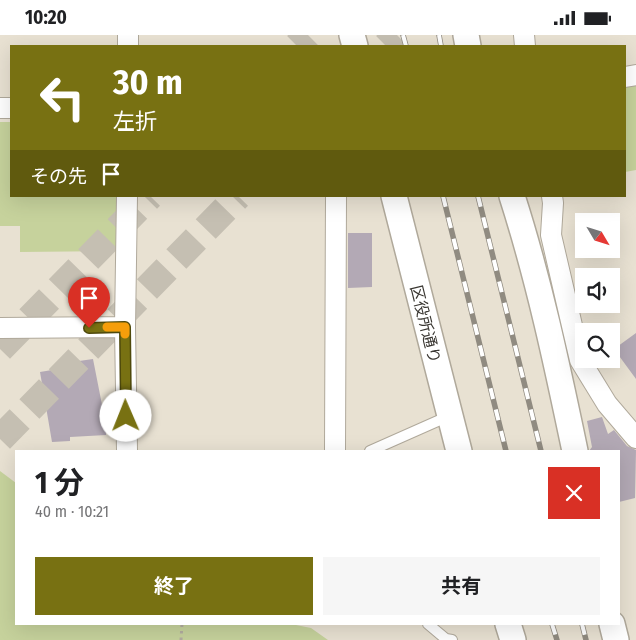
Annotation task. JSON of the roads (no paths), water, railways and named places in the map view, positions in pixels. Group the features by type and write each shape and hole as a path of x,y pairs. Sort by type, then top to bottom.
{"street":[{"path":"127,197 125,327 127,450"},
{"path":"335,450 336,197"},
{"name":"区役所通り","path":"394,197 459,450"},
{"path":"512,197 528,245 551,339 575,450"},
{"path":"552,197 551,235 580,360 607,404 636,438"},
{"path":"528,245 551,235"},
{"path":"0,328 125,327"},
{"path":"508,625 513,640"},
{"path":"612,625 616,640"}],"lane":[{"path":"372,450 449,416"},
{"path":"429,625 446,639 452,640"}],"tunnel":[{"path":"298,45 308,35"},
{"path":"387,45 397,35"},
{"path":"0,349 149,197"},
{"path":"0,439 237,197"}],"railway":[{"path":"403,35 406,45"},
{"path":"439,35 441,45"},
{"path":"443,197 506,450"},
{"path":"478,197 541,450"},
{"path":"552,625 557,640"},
{"path":"582,625 586,640"}]}
